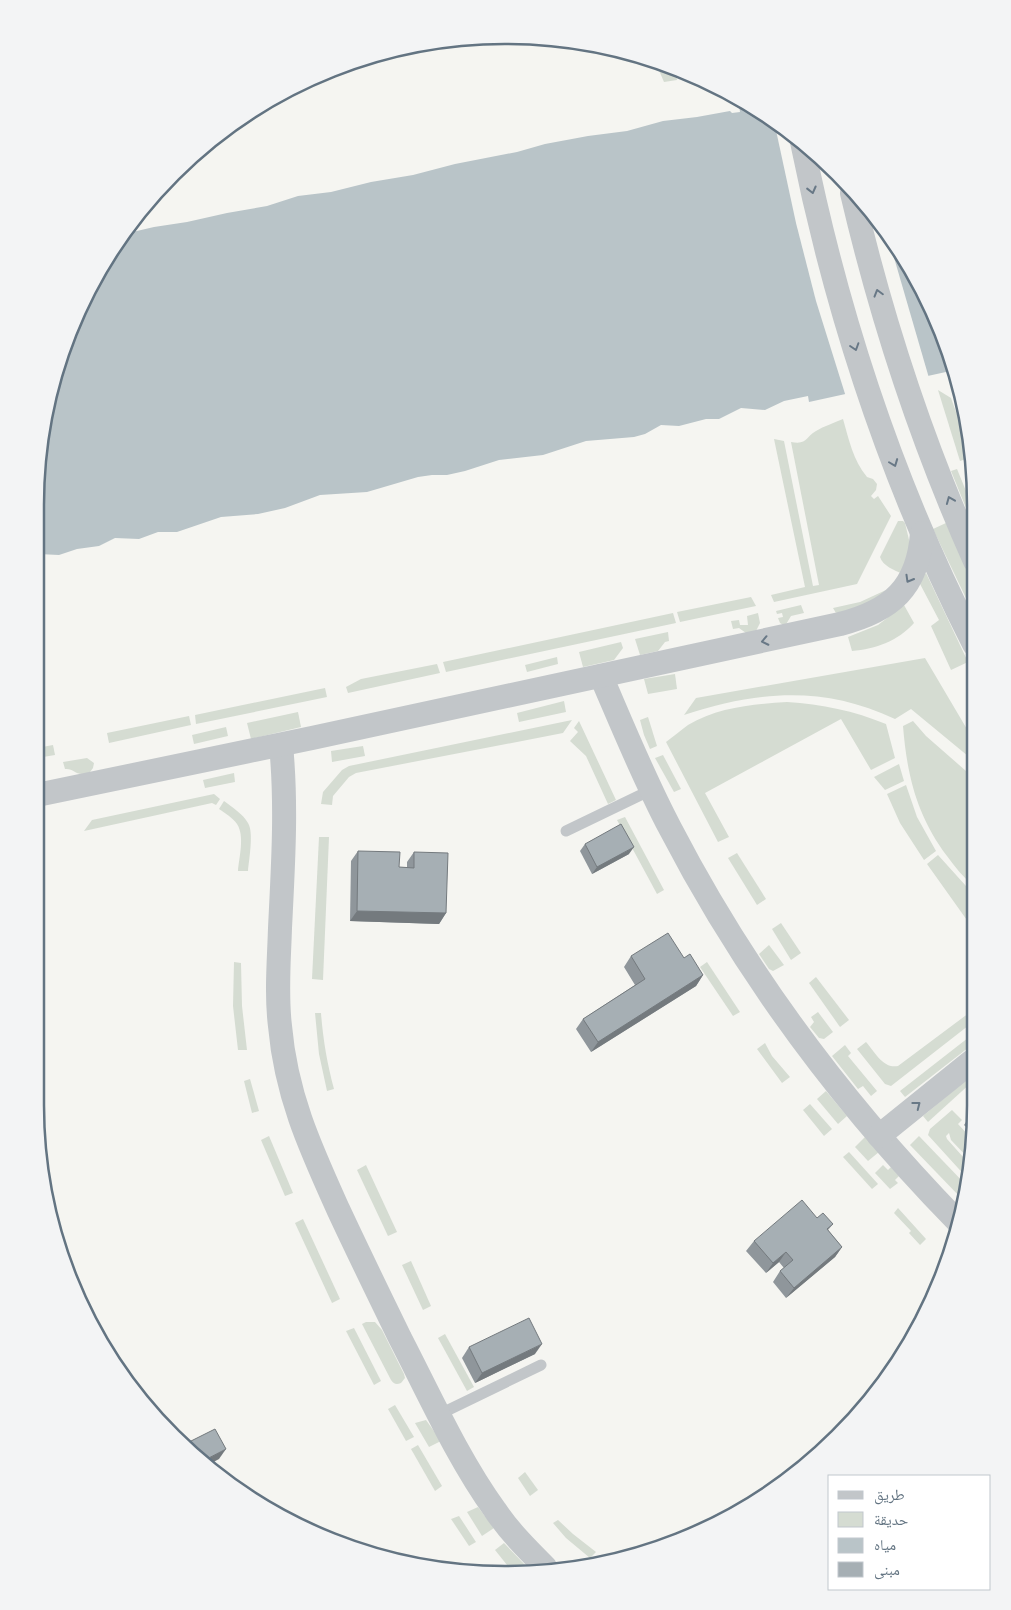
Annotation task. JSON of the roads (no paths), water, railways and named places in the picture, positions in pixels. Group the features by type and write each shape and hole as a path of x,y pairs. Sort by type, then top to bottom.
{"street":[{"path":"804,153 850,334 877,417 922,533 967,630"},
{"path":"855,203 879,295 915,406 939,473 967,541"},
{"path":"44,794 281,745 840,624 869,615 885,606 894,598 909,579 918,557 922,533"},
{"path":"602,676 651,790 701,885 766,988 820,1063 878,1136 953,1217"},
{"path":"281,745 284,819 278,997 280,1026 289,1083 303,1130 384,1306 468,1466 494,1510 515,1536 542,1564"},
{"path":"878,1136 967,1065"}],"lane":[{"path":"566,831 651,790"},
{"path":"440,1414 541,1365"}],"water":[{"path":"739,108 787,139 810,158 853,201 872,224 920,301 948,372 809,402 808,396 784,401 765,410 741,408 719,419 706,419 679,426 661,425 645,434 634,437 586,441 543,455 499,460 447,475 418,477 367,492 320,495 285,508 258,514 221,517 177,532 158,532 139,539 115,538 99,546 77,549 59,555 44,554 45,475 48,445 59,386 68,357 91,301 134,232 267,206 298,196 331,192 371,182 413,175 545,144 627,131 663,121 730,111 732,113 740,112"}]}
